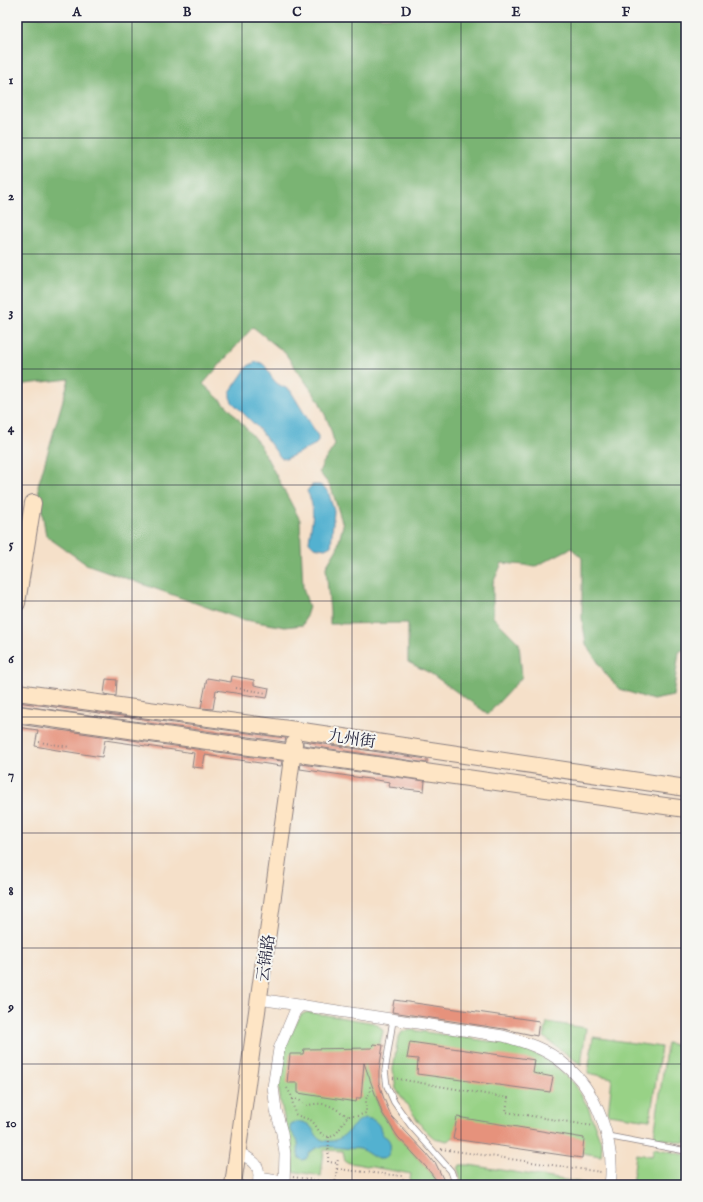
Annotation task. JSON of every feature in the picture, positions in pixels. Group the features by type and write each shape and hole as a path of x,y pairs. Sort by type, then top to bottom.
{"main road":[{"path":"17,603 32,503"},
{"name":"九州街","path":"17,692 296,730 686,788"},
{"name":"九州街","path":"17,714 686,809"},
{"name":"云锦路","path":"233,1185 296,730"}],"street":[{"path":"259,999 503,1036 525,1042 543,1050 564,1063 581,1079 594,1101 606,1132 611,1156 610,1185"},
{"path":"286,1003 289,1010 290,1021"},
{"path":"238,1152 254,1161 259,1169 258,1182 284,1181 285,1154 282,1133 276,1110 273,1086 279,1049 295,1011 301,1006"}],"lane":[{"path":"393,1020 388,1049 386,1076 387,1086 394,1102 411,1126 451,1171 456,1185"},
{"path":"606,1132 686,1151"}],"path":[{"path":"236,688 267,693"},
{"path":"39,742 70,746"},
{"path":"386,1076 508,1098 506,1112 606,1132"},
{"path":"292,1099 299,1100 306,1105 323,1104 348,1116 357,1116 366,1113 366,1099 370,1091 370,1086"},
{"path":"287,1088 292,1099 295,1114 302,1118 311,1120 322,1134 329,1138"},
{"path":"329,1138 339,1132 348,1116"},
{"path":"329,1138 328,1162 337,1163"},
{"path":"430,1147 611,1174"},
{"path":"284,1181 335,1184 338,1158"},
{"path":"337,1169 402,1176 403,1180"}],"green space":[{"path":"17,17 686,17 686,648 679,652 673,696 653,700 619,689 605,673 586,644 582,618 582,558 571,548 536,566 502,563 493,583 493,617 519,643 522,677 488,714 430,673 408,662 408,623 330,624 326,567 337,549 343,525 331,487 319,472 335,445 329,424 319,401 285,353 253,327 203,384 229,408 260,445 300,520 303,588 309,607 303,625 285,627 240,619 86,564 46,536 38,486 69,379 17,385"},
{"path":"307,1012 375,1023 383,1031 373,1070 377,1101 383,1115 398,1137 427,1168 436,1180 437,1185 409,1185 411,1174 345,1162 343,1151 324,1150 321,1176 291,1171 290,1145 278,1085 285,1046 301,1015"},
{"path":"547,1022 586,1028 581,1065 544,1037"},
{"path":"411,1030 508,1044 520,1047 546,1059 574,1083 588,1107 602,1145 601,1156 460,1133 447,1141 434,1138 423,1128 396,1089 393,1069 398,1038 402,1032"},
{"path":"593,1037 661,1047 650,1120 608,1114 612,1078 588,1073"},
{"path":"667,1043 686,1047 686,1143 654,1137"},
{"path":"654,1148 686,1155 686,1185 632,1185 636,1154 652,1156"},
{"path":"460,1165 469,1165 597,1185 462,1185 458,1169"}],"water":[{"path":"256,362 260,362 265,366 276,383 290,390 318,436 316,444 286,459 281,458 258,428 232,402 230,392 248,366"},
{"path":"312,485 320,485 328,491 334,511 331,546 325,549 314,547 309,542 313,510 307,491"},
{"path":"365,1118 374,1120 380,1127 383,1135 390,1142 390,1151 385,1158 376,1158 360,1149 322,1147 313,1150 306,1159 302,1160 299,1158 298,1142 290,1128 292,1123 305,1123 310,1126 321,1139 333,1141 343,1136 355,1124"}],"building":[{"path":"232,676 254,680 254,685 269,688 267,698 216,690 213,709 201,708 207,678 231,682"},
{"path":"106,679 117,680 116,696 104,694"},
{"path":"17,702 286,738 285,742 17,705"},
{"path":"17,724 282,761 281,766 205,755 203,768 192,767 194,753 105,740 102,757 35,746 38,730 17,727"},
{"path":"303,741 427,759 427,763 303,745"},
{"path":"301,764 425,781 424,791 389,787 390,782 300,769"},
{"path":"394,1000 539,1021 537,1036 504,1029 392,1012"},
{"path":"410,1042 535,1060 533,1073 553,1077 550,1092 417,1074 418,1059 407,1058"},
{"path":"373,1044 383,1045 379,1071 379,1083 391,1116 434,1163 435,1162 446,1185 437,1185 436,1180 427,1168 398,1137 382,1113 364,1063 361,1098 357,1098 356,1102 298,1093 298,1083 287,1083 290,1054 303,1054 304,1049 372,1048"},
{"path":"457,1117 584,1138 582,1158 453,1139"}]}
